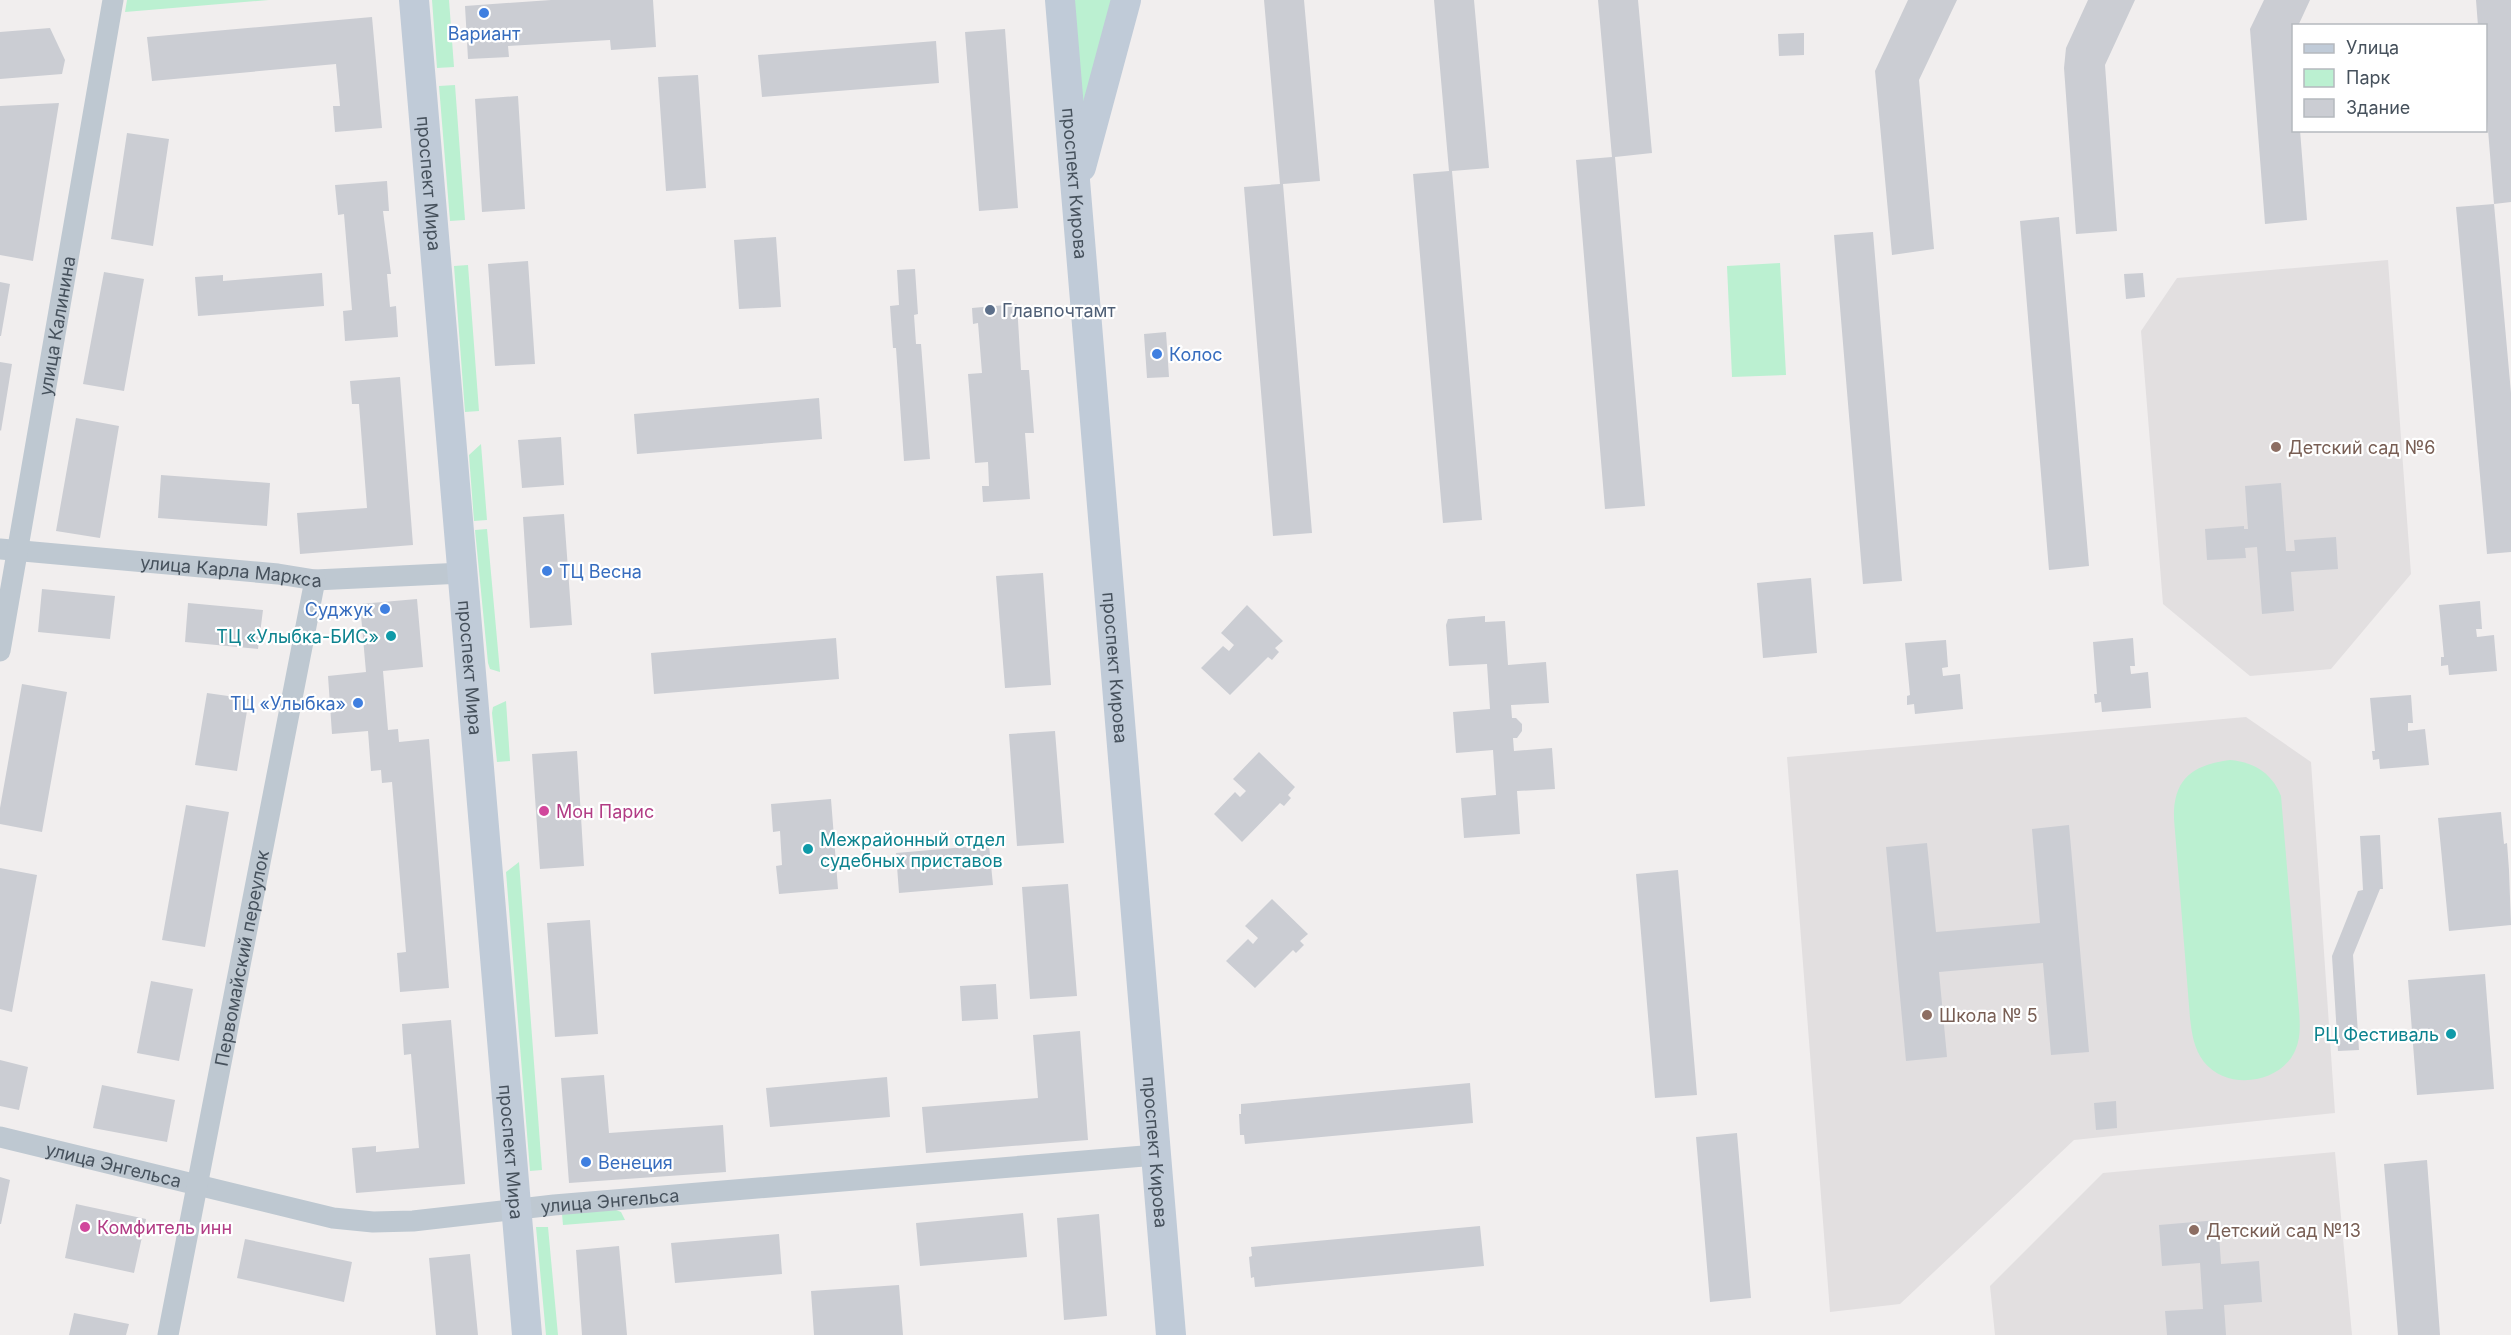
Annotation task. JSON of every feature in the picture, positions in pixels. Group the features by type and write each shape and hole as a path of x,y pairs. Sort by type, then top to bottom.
{"street":[{"name":"улица Калинина","path":"0,651 9,551 112,0"},
{"name":"проспект Мира","path":"414,0 527,1335"},
{"name":"проспект Кирова","path":"1060,0 1171,1335"},
{"path":"1075,190 1126,0"},
{"name":"улица Карла Маркса","path":"9,551 136,560 278,574 315,580 463,573"},
{"name":"Первомайский переулок","path":"168,1335 315,580"},
{"name":"улица Энгельса","path":"0,1137 333,1218 373,1222 423,1220 912,1173 1156,1155"}],"shaded area":[{"name":"Детский сад №6","path":"2388,260 2411,574 2331,669 2250,676 2163,604 2141,331 2177,278"},
{"path":"2246,717 2311,762 2335,1113 2074,1140 1900,1304 1830,1312 1787,757"},
{"name":"Детский сад №13","path":"2335,1152 2352,1335 1995,1335 1990,1286 2103,1173"}],"green space":[{"path":"127,0 269,0 125,12"},
{"path":"432,0 449,0 454,67 437,68"},
{"path":"1060,0 1126,0 1075,190"},
{"path":"455,85 465,220 450,221 439,86"},
{"path":"1780,263 1786,375 1732,377 1727,266"},
{"path":"468,265 479,411 465,412 454,266"},
{"path":"481,444 487,520 474,521 469,455"},
{"path":"487,529 500,672 490,669 488,663 475,530"},
{"path":"506,701 510,761 497,762 492,713 493,707"},
{"path":"2230,760 2247,763 2261,770 2273,781 2281,796 2299,1010 2298,1041 2288,1062 2278,1071 2266,1077 2252,1080 2226,1077 2214,1071 2204,1062 2194,1042 2190,1018 2174,819 2177,794 2187,776 2205,766"},
{"path":"519,862 542,1170 530,1171 506,872"},
{"path":"616,1210 621,1212 625,1220 563,1225 562,1214"},
{"path":"536,1227 548,1227 558,1335 546,1335"}],"building":[{"path":"551,0 653,0 656,47 611,50 610,40 508,46 509,57 468,59 465,6"},
{"path":"1264,0 1304,0 1320,181 1283,184 1312,533 1273,536 1244,187 1280,184"},
{"path":"1434,0 1474,0 1489,168 1452,171 1482,520 1443,523 1413,174 1449,171"},
{"path":"1598,0 1638,0 1652,153 1615,157 1645,506 1605,509 1576,160 1612,157"},
{"path":"1908,0 1957,0 1919,80 1934,249 1892,255 1875,71"},
{"path":"2088,0 2135,0 2105,65 2117,231 2076,234 2064,68 2066,48"},
{"path":"2264,0 2310,0 2299,24 2292,24 2292,132 2300,132 2307,220 2265,224 2250,29"},
{"path":"2476,0 2511,0 2511,202 2494,204 2487,117 2487,24 2478,24"},
{"path":"372,17 382,128 335,132 333,106 340,106 336,64 152,81 147,37"},
{"path":"50,28 65,60 62,74 0,79 0,32"},
{"path":"1005,29 1018,208 979,211 965,32"},
{"path":"1804,33 1804,55 1779,56 1778,34"},
{"path":"936,41 939,83 762,97 758,55"},
{"path":"698,75 706,188 666,191 658,77"},
{"path":"518,96 525,209 482,212 475,99"},
{"path":"59,103 33,261 0,255 0,106"},
{"path":"127,133 169,139 153,246 111,239"},
{"path":"387,181 389,211 383,211 391,274 387,274 390,307 396,306 398,337 345,341 343,311 352,310 344,214 338,215 335,185"},
{"path":"2494,204 2511,393 2511,552 2487,554 2456,207"},
{"path":"2059,217 2089,566 2049,570 2020,221"},
{"path":"1873,232 1902,581 1863,584 1834,235"},
{"path":"776,237 781,307 739,309 734,240"},
{"path":"528,261 535,364 495,366 488,264"},
{"path":"915,269 918,314 914,315 916,344 921,344 930,459 904,461 896,348 893,348 890,306 899,305 897,270"},
{"path":"104,272 144,279 124,391 83,384"},
{"path":"322,273 324,306 198,316 195,277 223,275 223,281"},
{"path":"2143,273 2145,297 2126,299 2124,274"},
{"path":"0,282 10,284 1,336 0,336"},
{"path":"1017,304 1021,370 1029,370 1034,433 1025,433 1030,499 983,502 982,486 989,486 988,462 975,463 968,374 982,373 978,323 973,324 972,308"},
{"name":"Колос","path":"1166,332 1169,377 1147,378 1144,334"},
{"path":"0,362 12,364 1,431 0,430"},
{"path":"400,377 413,545 300,554 297,513 367,508 359,404 352,404 350,381"},
{"path":"819,398 822,439 637,454 634,414"},
{"path":"76,418 119,426 100,538 56,531"},
{"path":"561,437 564,485 522,488 518,440"},
{"path":"161,475 270,483 267,526 158,518"},
{"path":"2281,483 2286,551 2295,551 2294,540 2336,537 2338,569 2291,572 2294,611 2262,614 2257,547 2245,548 2246,558 2207,560 2205,529 2244,526 2244,529 2248,529 2245,486"},
{"name":"ТЦ Весна","path":"564,514 572,625 530,628 523,517"},
{"path":"1043,573 1051,685 1005,688 996,576"},
{"path":"1811,578 1817,653 1763,658 1757,583"},
{"path":"42,589 115,596 110,639 38,632"},
{"path":"417,599 423,667 383,671 388,730 398,729 399,742 429,739 449,988 400,992 397,953 406,952 392,782 382,783 381,770 371,771 368,731 332,734 328,676 366,672 360,604"},
{"path":"2480,601 2482,629 2476,629 2477,637 2494,635 2497,671 2449,675 2448,665 2441,666 2441,657 2444,657 2439,605"},
{"path":"188,603 263,610 258,649 185,642"},
{"path":"1247,605 1283,641 1275,648 1279,652 1272,660 1268,657 1230,695 1201,668 1223,646 1229,651 1234,645 1221,633"},
{"path":"1485,616 1485,622 1505,621 1508,665 1546,662 1549,703 1511,705 1512,718 1516,718 1522,724 1522,731 1517,738 1513,738 1514,751 1552,748 1555,789 1517,791 1520,834 1464,838 1461,798 1496,795 1493,750 1456,753 1453,712 1490,709 1487,664 1449,666 1446,625 1448,619"},
{"path":"836,638 839,679 654,694 651,653"},
{"path":"2133,638 2135,666 2130,666 2131,674 2148,672 2151,708 2102,712 2101,702 2095,703 2094,694 2097,694 2093,642"},
{"path":"1946,640 1948,667 1942,668 1943,676 1960,674 1963,709 1915,714 1914,704 1907,705 1907,696 1910,695 1905,643"},
{"path":"22,684 67,692 42,832 0,824 0,808"},
{"path":"207,693 249,699 237,771 195,765"},
{"path":"2411,695 2413,723 2408,723 2408,731 2425,729 2429,765 2380,769 2379,759 2373,760 2372,751 2375,751 2370,698"},
{"path":"1055,731 1064,843 1017,846 1009,734"},
{"path":"577,751 584,866 540,869 532,754"},
{"path":"1259,752 1295,787 1288,795 1291,798 1284,806 1280,803 1242,842 1214,814 1235,792 1240,797 1246,791 1233,779"},
{"name":"Межрайонный отдел судебных приставов","path":"831,799 838,889 779,894 776,866 782,865 780,831 773,832 771,804"},
{"path":"186,805 229,812 205,947 162,940"},
{"path":"2501,812 2504,844 2507,843 2511,925 2449,931 2438,818"},
{"path":"2069,825 2089,1052 2051,1055 2043,963 1939,972 1947,1057 1906,1061 1886,847 1927,843 1936,932 2040,923 2032,829"},
{"path":"2380,835 2383,889 2380,889 2353,955 2359,1050 2338,1051 2332,956 2358,891 2363,890 2360,836"},
{"path":"989,845 993,885 899,893 896,853"},
{"path":"0,868 37,875 12,1012 0,1009"},
{"path":"1678,870 1697,1095 1655,1098 1636,874"},
{"path":"1068,884 1077,996 1030,999 1022,887"},
{"path":"1272,899 1308,934 1300,941 1304,945 1296,953 1293,950 1255,988 1226,961 1248,939 1253,944 1258,938 1245,926"},
{"path":"590,920 598,1034 555,1037 547,923"},
{"name":"РЦ Фестиваль","path":"2485,974 2494,1089 2417,1095 2408,980"},
{"path":"151,981 193,989 179,1061 137,1053"},
{"path":"996,984 998,1019 962,1021 960,986"},
{"path":"451,1020 465,1184 356,1193 352,1148 376,1146 376,1152 419,1148 411,1054 404,1055 402,1024"},
{"path":"1080,1031 1088,1140 926,1153 922,1107 1038,1098 1033,1035"},
{"path":"0,1060 28,1067 19,1110 0,1106"},
{"path":"604,1075 609,1133 723,1125 726,1172 569,1183 561,1078"},
{"path":"887,1077 890,1117 770,1127 766,1088"},
{"path":"1470,1083 1473,1123 1245,1144 1244,1135 1240,1135 1241,1104"},
{"path":"102,1085 175,1100 167,1142 93,1128"},
{"path":"2116,1101 2117,1128 2096,1130 2094,1103"},
{"path":"1737,1133 1751,1298 1710,1302 1696,1137"},
{"path":"2427,1160 2440,1335 2398,1335 2384,1164"},
{"path":"0,1177 10,1180 1,1224 0,1224"},
{"path":"76,1204 146,1219 134,1273 65,1258"},
{"path":"1023,1213 1027,1257 920,1266 916,1223"},
{"path":"1099,1214 1107,1316 1064,1320 1057,1218"},
{"path":"2218,1220 2221,1264 2259,1261 2262,1302 2224,1305 2226,1335 2167,1335 2165,1311 2203,1309 2200,1263 2162,1266 2159,1225"},
{"path":"1480,1226 1484,1266 1255,1287 1254,1277 1251,1278 1249,1257 1252,1256 1251,1247"},
{"path":"779,1234 782,1274 675,1283 671,1243"},
{"path":"245,1239 352,1262 344,1302 237,1278"},
{"path":"619,1246 627,1335 582,1335 576,1250"},
{"path":"470,1254 478,1335 436,1335 429,1258"},
{"path":"899,1285 903,1335 814,1335 811,1291"},
{"path":"74,1313 129,1324 126,1335 69,1335"}],"place":[{"name":"Вариант","path":"484,13"},
{"name":"Главпочтамт","path":"990,310"},
{"name":"Колос","path":"1157,354"},
{"name":"Детский сад №6","path":"2276,447"},
{"name":"ТЦ Весна","path":"547,571"},
{"name":"Суджук","path":"385,609"},
{"name":"ТЦ «Улыбка-БИС»","path":"391,636"},
{"name":"ТЦ «Улыбка»","path":"358,703"},
{"name":"Мон Парис","path":"544,811"},
{"name":"Межрайонный отдел судебных приставов","path":"808,849"},
{"name":"Школа № 5","path":"1927,1015"},
{"name":"РЦ Фестиваль","path":"2451,1034"},
{"name":"Венеция","path":"586,1162"},
{"name":"Комфитель инн","path":"85,1227"},
{"name":"Детский сад №13","path":"2194,1230"}]}
